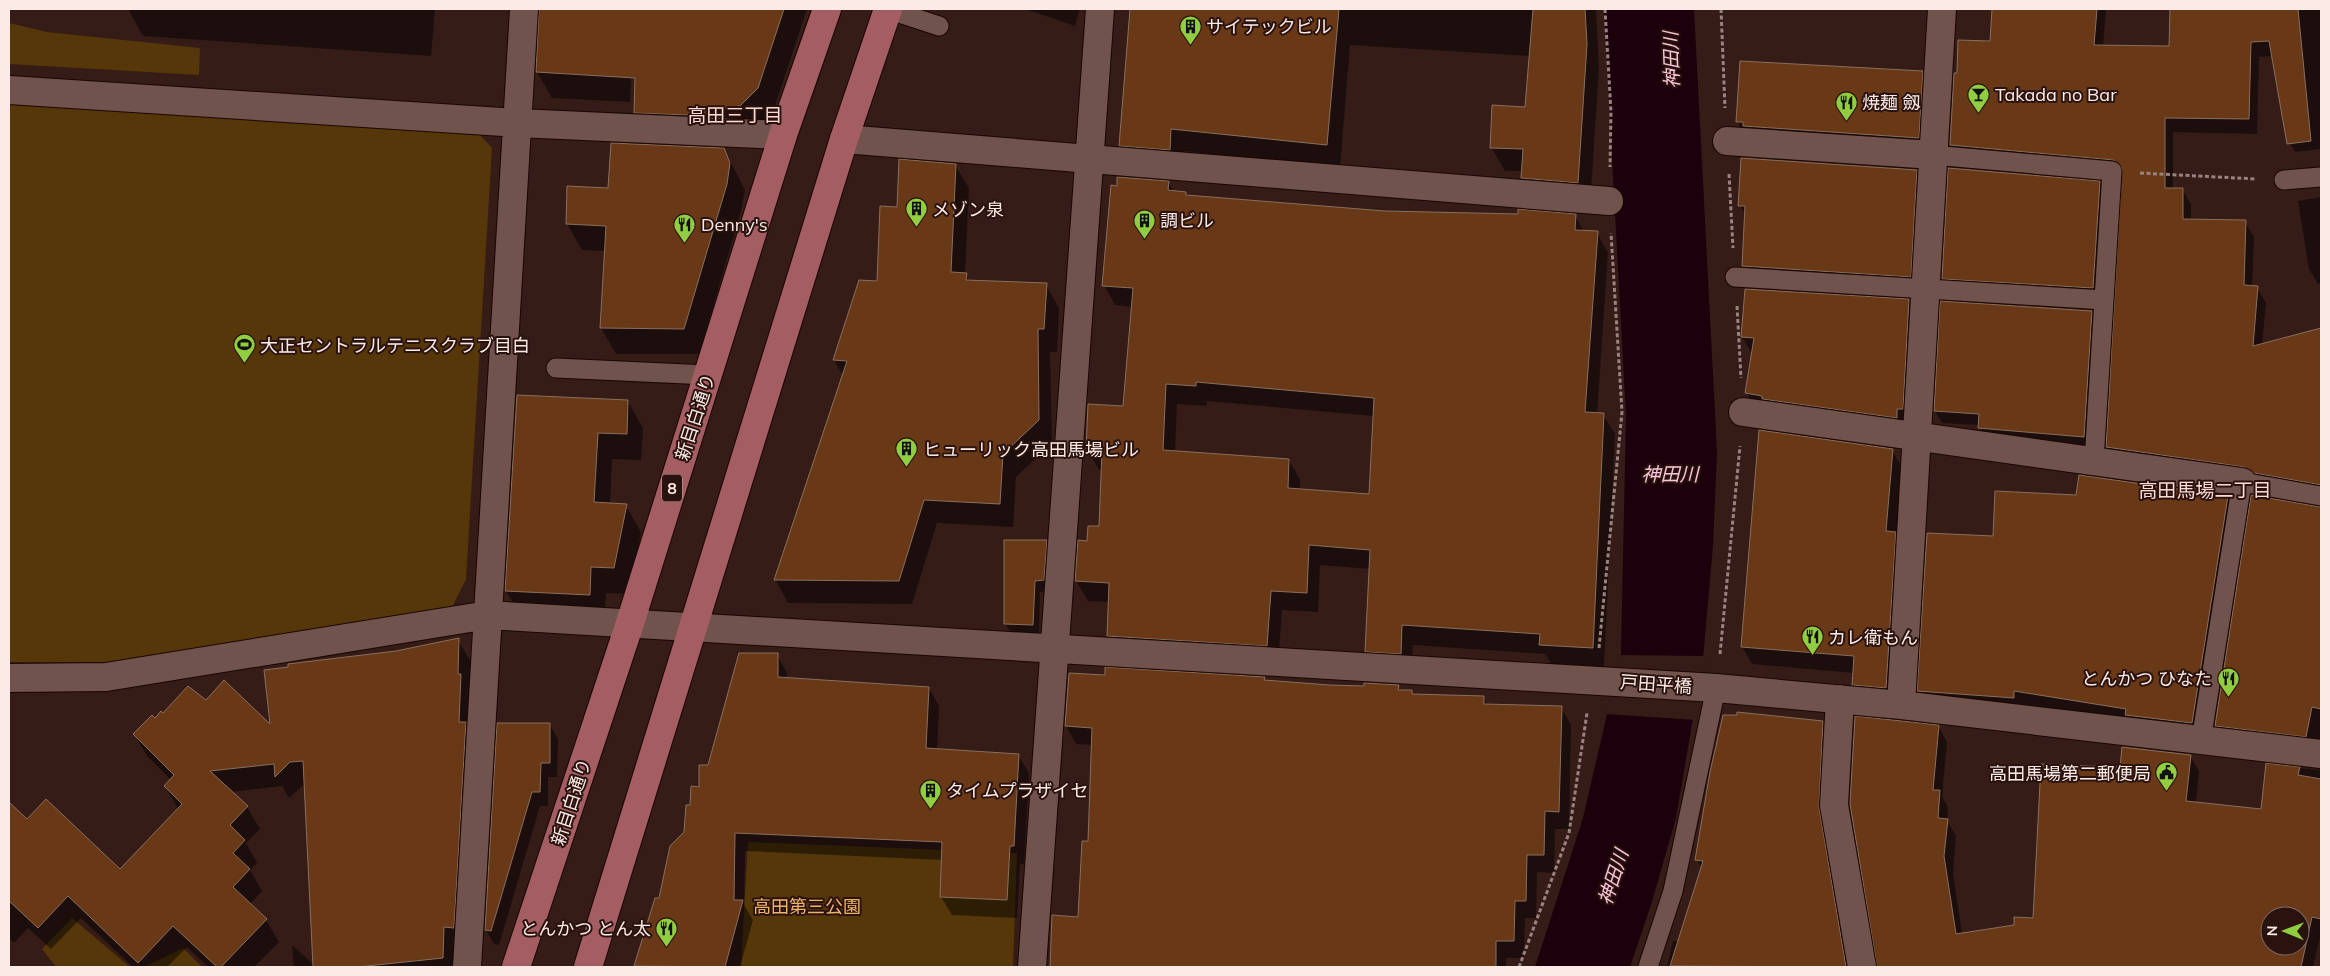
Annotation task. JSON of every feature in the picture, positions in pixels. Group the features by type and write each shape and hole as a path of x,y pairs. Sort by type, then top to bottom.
{"main road":[{"name":"新目白通り","path":"516,967 630,623 783,135 827,9"},
{"path":"588,967 844,140 887,9"}],"street":[{"path":"467,967 524,9"},
{"path":"1032,967 1100,9"},
{"path":"1900,705 1942,9"},
{"path":"9,90 518,123 783,135"},
{"path":"844,140 1609,201"},
{"path":"1727,141 1933,155"},
{"path":"1743,412 2242,482"},
{"name":"戸田平橋","path":"9,678 106,677 124,682 488,615 1711,688 1900,705 2321,754"},
{"path":"1840,699 1834,805 1862,967"}],"lane":[{"path":"887,9 939,26"},
{"path":"1933,155 2112,171 2094,461"},
{"path":"2284,180 2321,177"},
{"path":"1735,277 2104,300"},
{"path":"556,368 708,375"},
{"path":"2201,741 2242,482 2321,496"},
{"path":"1648,967 1673,891 1711,688"}],"path":[{"path":"1520,967 1569,833 1599,680 1601,635 1622,412 1609,201 1611,112 1605,9"},
{"path":"1711,688 1743,412 1721,9"},
{"path":"2112,171 2284,180"}],"green space":[{"path":"9,23 47,32 200,48 199,75 9,64"},
{"name":"大正セントラルテニスクラブ目白","path":"9,103 479,134 492,148 466,579 452,607 115,662 9,662"},
{"name":"高田第三公園","path":"748,842 1017,853 1013,967 741,967"},
{"path":"72,918 130,967 56,967 42,949"},
{"path":"183,948 202,967 144,967"}],"water":[{"name":"神田川","path":"1604,9 1694,9 1717,452 1713,545 1703,659 1676,818 1651,905 1630,967 1535,967 1583,818 1621,654 1626,416"}],"pier":[{"path":"1618,655 1706,656 1696,720 1606,714"}],"building":[{"path":"539,9 784,9 758,88 740,106 708,110 711,116 634,113 635,78 536,72"},
{"path":"1130,9 1339,9 1327,145 1171,129 1170,150 1119,146"},
{"path":"1533,9 1585,9 1587,44 1578,183 1521,178 1523,149 1490,148 1492,105 1525,107"},
{"path":"1992,9 2097,9 2094,45 2169,46 2170,9 2298,9 2311,141 2287,144 2269,41 2251,42 2249,119 2165,118 2165,188 2183,188 2183,219 2246,220 2244,285 2258,286 2253,346 2321,328 2321,485 2254,473 2244,467 2106,447 2122,167 2113,160 1950,145 1954,73 1957,73 1958,40 1990,41"},
{"path":"1740,61 1923,71 1919,138 1743,126 1743,122 1736,122"},
{"path":"611,143 724,148 730,163 727,184 684,329 600,328 606,226 566,224 567,186 608,188"},
{"path":"1741,158 1917,170 1911,277 1742,266 1745,206 1738,206"},
{"path":"899,159 956,164 951,272 967,273 966,280 1047,283 1044,329 1038,329 1039,420 1003,454 1000,504 924,500 899,581 774,580 847,361 833,360 859,280 877,281 880,206 897,207"},
{"path":"1948,168 2100,181 2093,288 1942,279"},
{"path":"1117,177 1169,181 1168,190 1186,192 1186,195 1385,211 1518,214 1518,209 1576,214 1575,230 1598,231 1585,412 1604,413 1593,648 1539,645 1540,634 1402,625 1401,654 1365,652 1370,550 1309,545 1307,593 1271,591 1267,646 1107,636 1109,583 1075,581 1078,540 1087,541 1088,526 1099,526 1102,450 1086,450 1088,404 1123,406 1133,288 1102,286 1111,185 1117,186","holes":["1196,382 1374,398 1369,494 1288,488 1289,459 1163,450 1166,384 1196,386"]},
{"path":"1745,289 1909,299 1903,409 1897,409 1897,418 1762,399 1762,396 1745,393 1754,338 1741,337"},
{"path":"1940,301 2092,311 2084,437 1978,428 1979,414 1934,411"},
{"path":"517,395 628,400 627,434 598,433 594,502 627,504 614,568 591,567 590,595 505,591"},
{"path":"1759,430 1893,449 1886,531 1896,532 1886,688 1852,685 1854,656 1741,647"},
{"path":"2079,475 2228,496 2192,723 2125,715 2126,709 2014,691 2014,698 1917,691 1927,533 1993,536 1995,491 2076,495"},
{"path":"2251,495 2321,507 2321,709 2312,707 2306,737 2215,726"},
{"path":"1004,540 1047,540 1044,580 1035,581 1033,625 1004,624"},
{"path":"459,638 458,674 461,674 459,722 466,722 454,928 444,927 443,958 357,967 313,967 303,761 290,762 275,777 274,764 210,771 248,806 230,825 245,840 233,853 250,869 233,887 267,919 221,967 217,967 173,926 138,963 68,896 38,928 9,901 9,802 27,819 46,799 120,869 182,804 164,786 174,775 133,734 152,715 155,718 161,711 163,713 188,686 206,700 224,680 270,724 264,670 288,667 288,664 396,651"},
{"path":"739,653 778,653 778,677 929,687 926,748 1019,754 1014,846 1010,846 1007,900 940,897 942,842 735,833 734,900 743,900 725,967 634,966 655,898 659,898 670,846 684,832 686,805 690,805 691,786 699,787 699,765 708,765"},
{"path":"1105,667 1265,677 1264,680 1329,685 1364,686 1364,683 1399,685 1398,690 1412,690 1412,694 1484,696 1484,704 1562,706 1559,812 1545,811 1544,855 1527,855 1526,901 1515,901 1514,941 1496,941 1496,967 1050,967 1052,915 1078,917 1082,841 1088,841 1092,728 1065,726 1069,673 1105,675"},
{"path":"1737,712 1823,721 1819,807 1846,967 1670,966 1703,861 1695,860 1710,772 1723,715 1737,715"},
{"path":"1855,716 1939,725 1933,790 1940,790 1938,818 1948,819 1944,856 1956,934 2014,925 2014,917 2033,918 2041,764 2120,767 2122,747 2191,755 2186,801 2261,809 2266,763 2300,767 2298,775 2321,779 2321,919 2312,917 2310,926 2310,906 2260,906 2260,956 2303,956 2301,967 1877,967 1850,804"},
{"path":"497,723 550,723 550,763 541,763 540,792 532,792 491,931 485,930"}],"place":[{"name":"サイテックビル","path":"1190,45"},
{"name":"Takada no Bar","path":"1979,113"},
{"name":"焼麺 劔","path":"1846,121"},
{"name":"メゾン泉","path":"916,228"},
{"name":"調ビル","path":"1144,239"},
{"name":"Denny's","path":"685,243"},
{"name":"大正セントラルテニスクラブ目白","path":"244,364"},
{"name":"ヒューリック高田馬場ビル","path":"907,468"},
{"name":"カレ衛もん","path":"1812,656"},
{"name":"とんかつ ひなた","path":"2228,697"},
{"name":"高田馬場第二郵便局","path":"2167,792"},
{"name":"タイムプラザイセ","path":"930,809"},
{"name":"とんかつ とん太","path":"667,947"}],"district":[{"name":"高田三丁目","path":"735,115"},
{"name":"高田馬場二丁目","path":"2205,490"}]}
